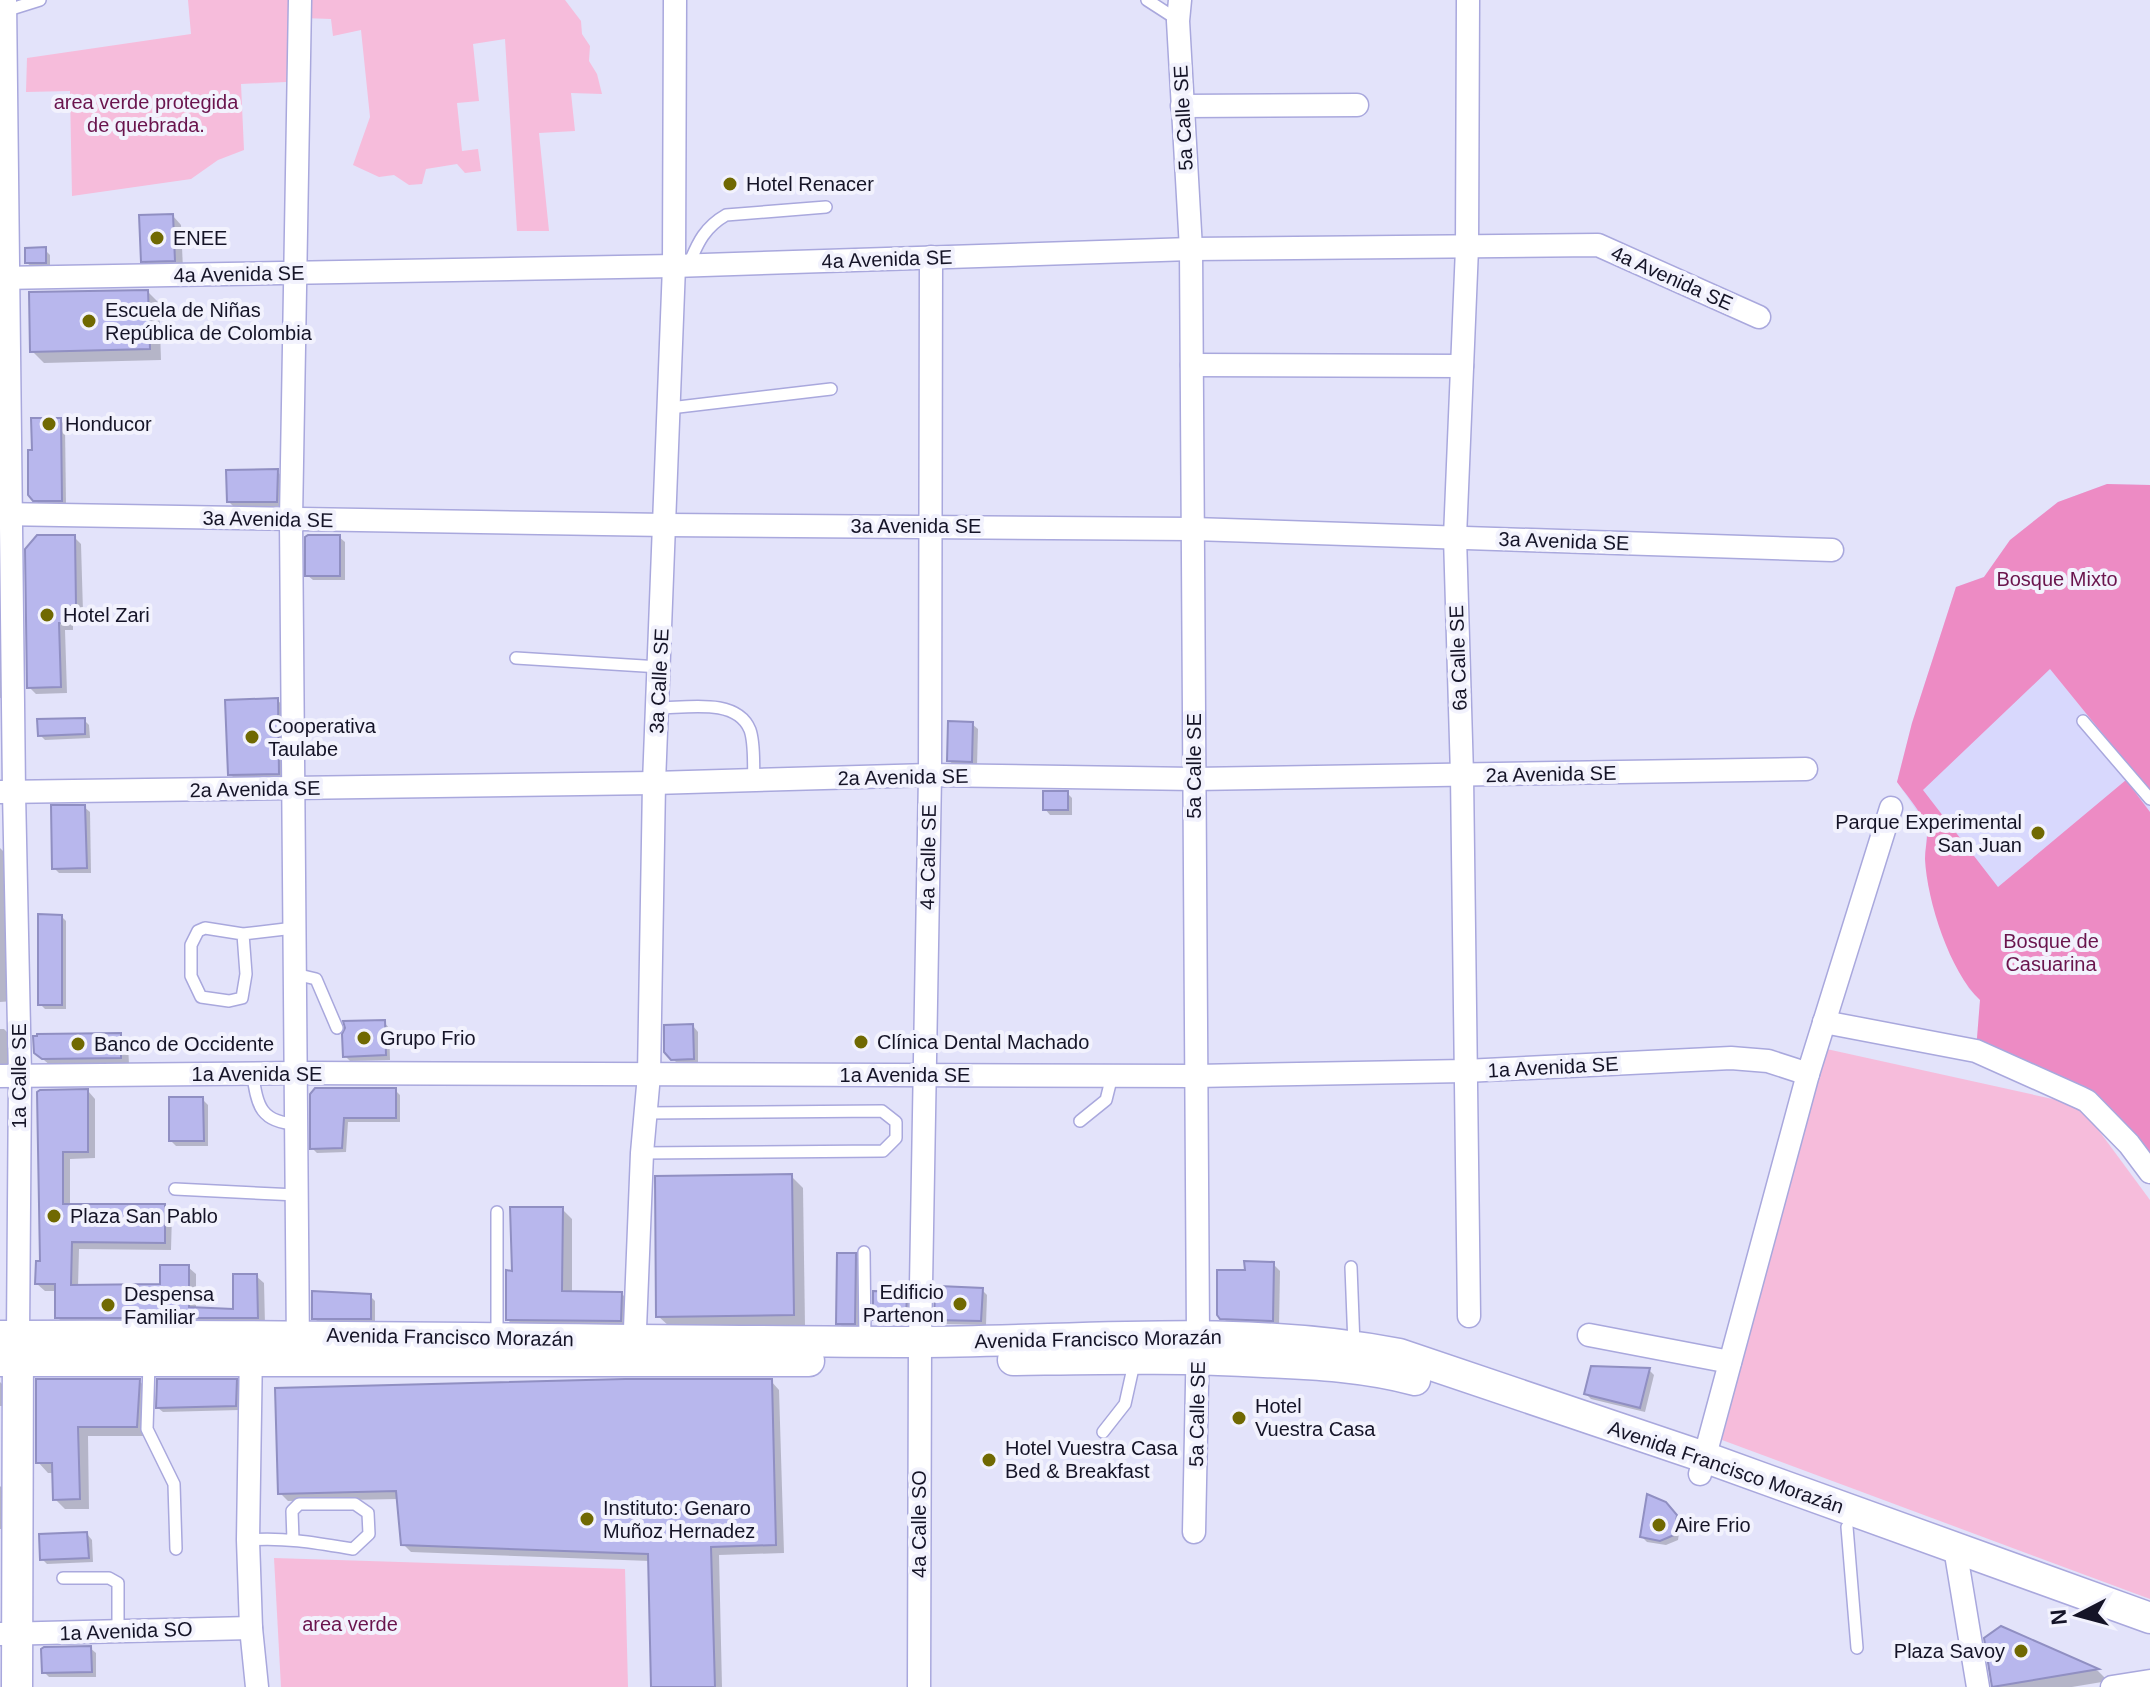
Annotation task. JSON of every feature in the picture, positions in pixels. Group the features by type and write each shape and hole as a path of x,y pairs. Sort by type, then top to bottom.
{"main road":[{"name":"Avenida Francisco Morazán","path":"9,1348 298,1347 497,1337 634,1350 865,1341 920,1351 1135,1359 1198,1346 1385,1372 1483,1390"},
{"name":"Avenida Francisco Morazán","path":"298,1347 920,1351 1354,1345 1399,1354 1483,1390 1956,1557 2150,1636"},
{"name":"Avenida Francisco Morazán","path":"9,1348 149,1360 251,1348"},
{"path":"9,1348 8,1634 17,1687"},
{"name":"Avenida Francisco Morazán","path":"1702,1465 1847,1527 1956,1557 2150,1618"}],"street":[{"name":"3a Calle SE","path":"634,1350 642,1153 649,1075 654,783 670,408 681,265 675,0"},
{"name":"6a Calle SE","path":"1468,0 1467,248 1455,537 1462,775 1469,1316"},
{"name":"1a Calle SE","path":"5,6 9,1348"},
{"path":"298,1347 291,520 300,8"},
{"name":"5a Calle SE","path":"1179,10 1191,249 1198,1346 1194,1532"},
{"path":"1182,106 1357,105"},
{"name":"4a Avenida SE","path":"4,278 681,265 1191,249 1598,245 1759,317"},
{"name":"4a Calle SE","path":"920,1351 930,775 931,257"},
{"path":"1192,365 1462,366"},
{"name":"3a Avenida SE","path":"6,514 666,525 1193,529 1832,550"},
{"name":"2a Avenida SE","path":"7,792 654,783 930,775 1194,779 1806,769"},
{"path":"1702,1465 1808,1074 1891,808"},
{"path":"1824,1022 1976,1051 2081,1098 2129,1144 2150,1172"},
{"name":"1a Avenida SE","path":"10,1076 296,1073 1196,1076 1465,1071 1731,1058 1768,1061 1808,1074"},
{"path":"1589,1335 1730,1362"},
{"path":"251,1348 248,1540 257,1687"},
{"name":"4a Calle SO","path":"919,1687 920,1351"},
{"path":"1956,1557 1978,1687"},
{"name":"1a Avenida SO","path":"8,1634 251,1628"},
{"path":"2112,1687 2150,1681"}],"lane":[{"path":"5,6 40,0"},
{"path":"1147,0 1179,10"},
{"path":"681,265 700,237 714,222 726,215 826,207"},
{"path":"670,408 831,389"},
{"path":"516,658 660,667"},
{"path":"658,708 726,709 740,717 750,731 754,780"},
{"path":"2083,721 2150,799"},
{"path":"243,934 246,974 242,998 229,1001 201,997 191,976 191,945 198,931 205,928 243,934 294,928"},
{"path":"295,974 316,979 337,1028"},
{"path":"253,1074 260,1108 270,1119 297,1124"},
{"path":"1080,1121 1106,1100 1112,1076"},
{"path":"642,1153 883,1151 896,1138 896,1122 882,1111 647,1113"},
{"path":"175,1189 298,1195"},
{"path":"497,1212 497,1337"},
{"path":"864,1252 865,1341"},
{"path":"1351,1267 1354,1345"},
{"path":"1103,1432 1125,1404 1135,1359"},
{"path":"149,1360 147,1429 174,1484 176,1549"},
{"path":"248,1540 293,1540 353,1549 369,1534 368,1513 355,1504 299,1504 292,1511 293,1540"},
{"path":"1847,1527 1857,1648"},
{"path":"63,1578 109,1578 118,1583 118,1631"}],"shaded area":[{"name":"Parque Experimental San Juan","path":"2107,484 2150,485 2150,1172 2106,1120 1976,1051 1980,1000 1969,989 1956,964 1932,902 1925,860 1927,826 1897,782 1912,723 1956,587 1984,577 2010,540 2058,502"}],"green space":[{"name":"area verde protegida de quebrada.","path":"188,0 565,0 581,21 582,34 590,46 589,61 597,74 602,94 571,93 575,131 539,133 549,231 517,231 505,39 473,44 479,101 457,103 462,151 478,149 481,171 465,173 457,164 426,169 422,184 409,185 394,175 379,177 353,165 370,117 361,30 333,36 331,19 303,18 297,79 241,84 244,150 218,160 191,179 72,196 70,91 26,92 27,58 191,34"},
{"name":"Parque Experimental San Juan","path":"2107,484 2150,485 2150,792 2050,669 1923,790 1998,887 2126,780 2150,812 2150,1172 2106,1120 1976,1051 1980,1000 1959,972 1942,935 1927,876 1927,828 1897,782 1912,723 1956,587 1984,577 2010,540 2058,502"},
{"path":"1822,1048 2080,1105 2150,1200 2150,1599 1722,1440"},
{"name":"area verde","path":"274,1558 625,1569 628,1687 281,1687"}],"building":[{"name":"ENEE","path":"173,214 175,261 141,262 139,215"},
{"path":"46,247 46,263 25,263 25,248"},
{"name":"Escuela de Niñas República de Colombia","path":"148,290 150,349 30,352 29,292"},
{"path":"31,418 61,418 62,501 33,501 28,495"},
{"path":"278,469 277,502 227,502 226,470"},
{"path":"37,535 75,535 76,606 67,606 67,623 59,623 61,687 27,688 25,549"},
{"path":"340,535 340,576 305,576 305,537"},
{"name":"Cooperativa Taulabe","path":"278,698 279,774 228,775 225,700"},
{"path":"85,718 85,734 38,736 37,719"},
{"path":"948,721 973,722 972,762 947,761"},
{"path":"1043,791 1068,791 1068,810 1043,810"},
{"path":"51,805 85,805 87,868 52,869"},
{"path":"38,914 62,915 62,1005 38,1005"},
{"name":"Grupo Frio","path":"385,1020 386,1055 343,1057 343,1021"},
{"path":"693,1024 694,1059 671,1060 664,1052 664,1025"},
{"name":"Banco de Occidente","path":"121,1033 121,1058 42,1059 34,1053 33,1036 37,1034"},
{"path":"315,1088 396,1088 396,1118 344,1118 342,1148 310,1149 310,1094"},
{"path":"88,1089 88,1152 63,1152 63,1204 165,1204 165,1243 72,1242 71,1285 160,1284 160,1265 189,1265 189,1307 233,1309 233,1274 257,1274 258,1318 55,1318 55,1284 35,1284 36,1261 40,1261 37,1092"},
{"path":"169,1097 203,1097 204,1141 169,1141"},
{"path":"792,1174 794,1315 656,1317 655,1176"},
{"path":"510,1207 563,1207 562,1291 622,1292 621,1321 506,1320 506,1270 512,1271"},
{"path":"837,1253 856,1253 855,1324 836,1324"},
{"path":"1244,1261 1274,1262 1273,1321 1220,1319 1217,1315 1217,1270 1245,1270"},
{"name":"Edificio Partenon","path":"939,1286 983,1288 981,1321 934,1320 935,1292 939,1292"},
{"path":"312,1291 371,1294 371,1319 312,1319"},
{"path":"873,1291 907,1292 906,1320 873,1320"},
{"path":"1591,1366 1650,1368 1640,1408 1584,1394"},
{"path":"36,1379 140,1379 137,1427 78,1427 80,1499 53,1500 52,1463 36,1463"},
{"path":"157,1379 237,1379 236,1406 156,1408"},
{"name":"Instituto: Genaro Muñoz Hernadez","path":"625,1379 772,1379 776,1545 711,1547 715,1687 651,1687 648,1554 401,1545 396,1491 278,1494 275,1388"},
{"name":"Aire Frio","path":"1647,1494 1666,1502 1677,1515 1674,1535 1660,1541 1640,1537"},
{"path":"87,1532 89,1558 40,1560 39,1534"},
{"name":"Plaza Savoy","path":"2001,1626 2099,1669 1992,1687 1984,1638"},
{"path":"91,1646 92,1672 42,1673 41,1649 44,1647"}],"place":[{"name":"Hotel Renacer","path":"730,184"},
{"name":"ENEE","path":"157,238"},
{"name":"Escuela de Niñas República de Colombia","path":"89,321"},
{"name":"Honducor","path":"49,424"},
{"name":"Hotel Zari","path":"47,615"},
{"name":"Cooperativa Taulabe","path":"252,737"},
{"name":"Parque Experimental San Juan","path":"2038,833"},
{"name":"Grupo Frio","path":"364,1038"},
{"name":"Clínica Dental Machado","path":"861,1042"},
{"name":"Banco de Occidente","path":"78,1044"},
{"name":"Plaza San Pablo","path":"54,1216"},
{"name":"Edificio Partenon","path":"960,1304"},
{"name":"Despensa Familiar","path":"108,1305"},
{"name":"Hotel Vuestra Casa","path":"1239,1418"},
{"name":"Hotel Vuestra Casa Bed & Breakfast","path":"989,1460"},
{"name":"Instituto: Genaro Muñoz Hernadez","path":"587,1519"},
{"name":"Aire Frio","path":"1659,1525"},
{"name":"Plaza Savoy","path":"2021,1651"}],"park label":[{"name":"Bosque Mixto","path":"2057,579"},
{"name":"Bosque de Casuarina","path":"2051,952"}]}
